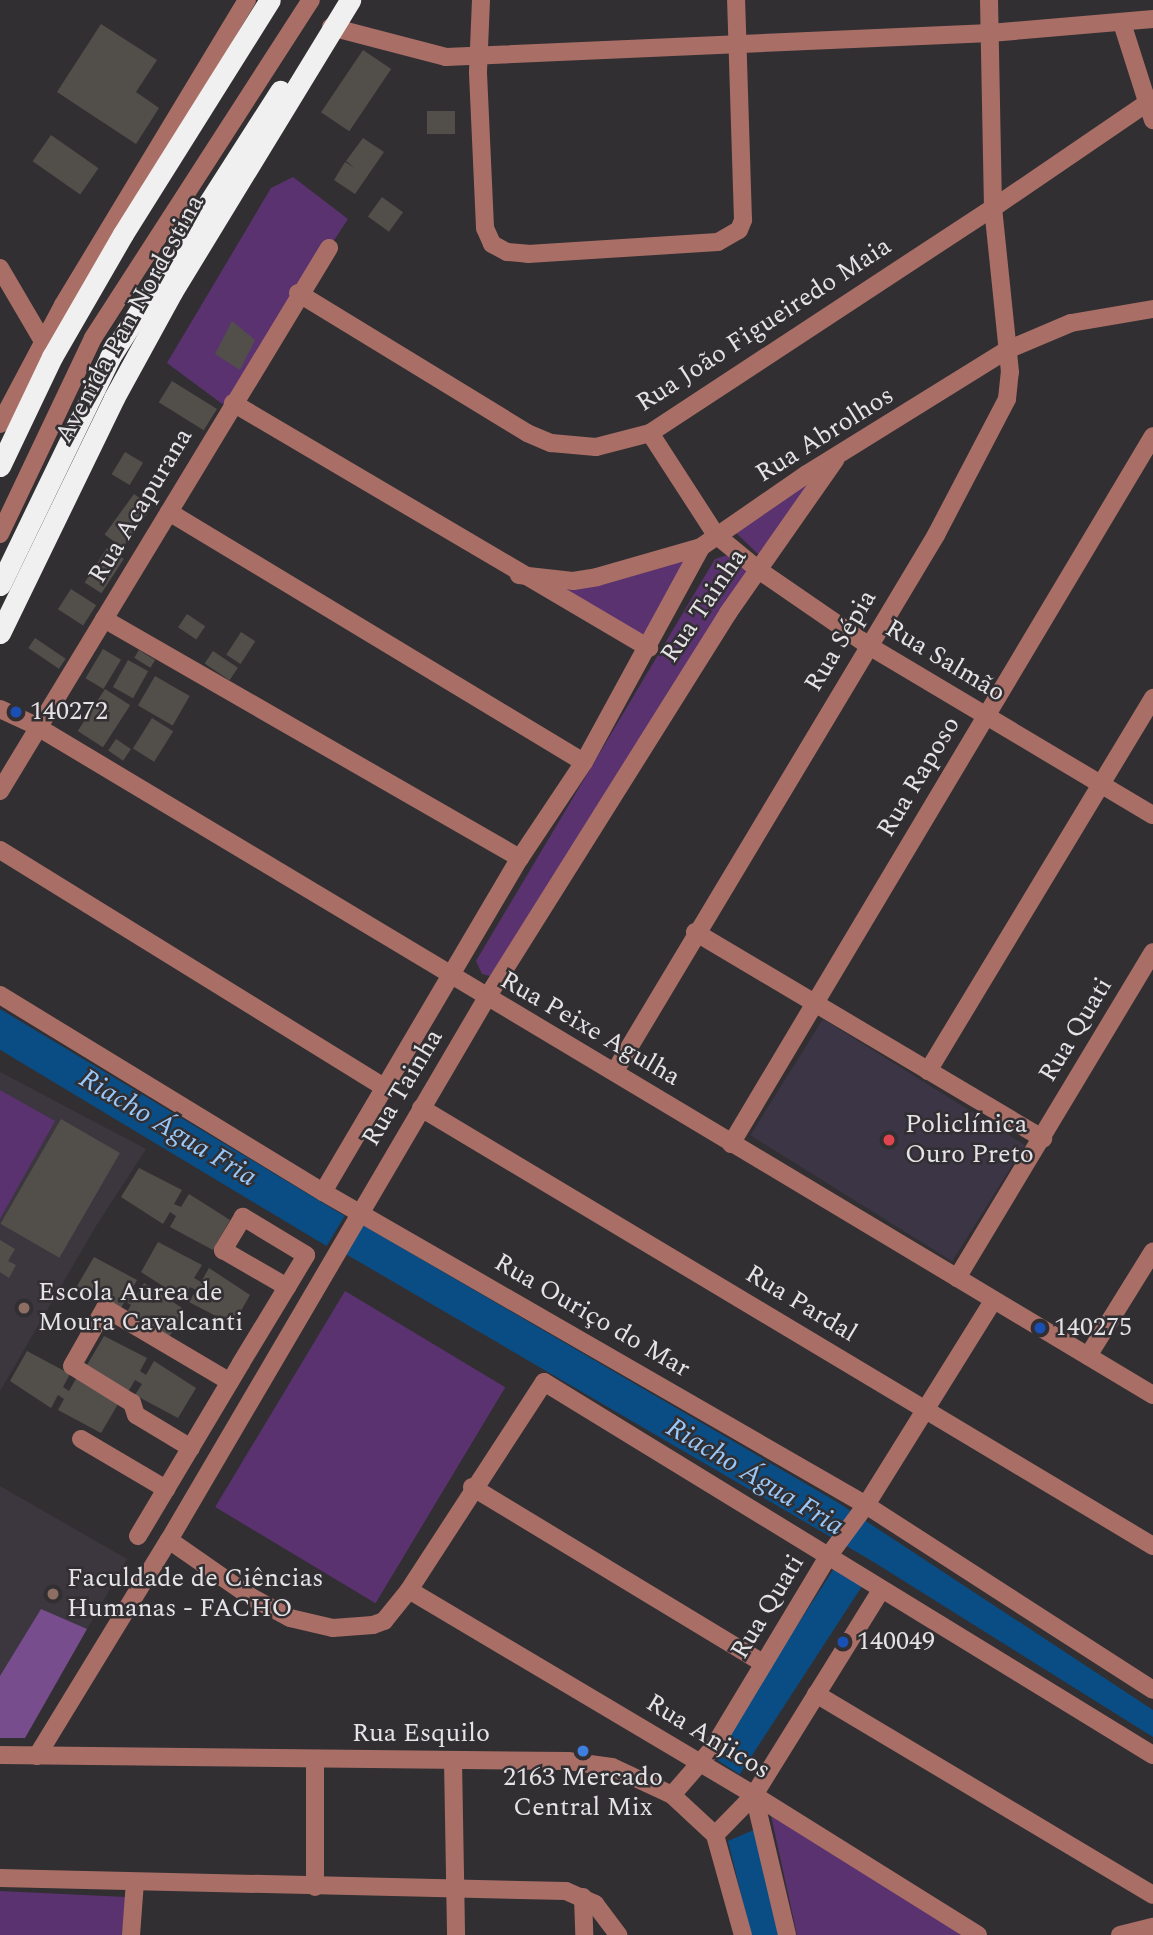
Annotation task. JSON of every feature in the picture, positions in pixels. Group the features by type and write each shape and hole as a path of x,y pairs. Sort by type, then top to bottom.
{"highway":[{"name":"Avenida Pan Nordestina","path":"0,466 4,429 48,349 270,0"},
{"name":"Avenida Pan Nordestina","path":"0,585 110,357 153,285 253,130 350,0"},
{"name":"Avenida Pan Nordestina","path":"0,633 114,398 327,33"}],"street":[{"path":"0,268 48,349 247,0"},
{"path":"0,534 93,338 311,0"},
{"path":"481,0 479,55 482,208 488,236 506,252 718,242 735,235 743,219 736,0"},
{"path":"989,0 993,208"},
{"path":"327,33 431,56 990,33 1153,19"},
{"path":"1122,23 1150,101 1153,120"},
{"name":"Rua João Figueiredo Maia","path":"298,293 503,421 551,443 596,447 650,433 993,208 1150,101"},
{"name":"Rua Sépia","path":"615,1071 695,932 869,646 998,418 1010,384 993,208"},
{"name":"Rua Acapurana","path":"0,791 36,726 169,512 298,293 329,248"},
{"name":"Rua Abrolhos","path":"519,575 573,581 597,578 701,547 1007,350 1071,323 1153,309"},
{"name":"Rua Abrolhos","path":"233,403 519,575 649,649"},
{"name":"Rua Salmão","path":"650,433 716,536 760,571 869,646 1153,815"},
{"name":"Rua Raposo","path":"731,1144 1153,436"},
{"name":"Rua Tainha","path":"37,1755 169,1540 486,999 728,613 760,571 835,460"},
{"path":"169,512 584,762"},
{"name":"Rua Tainha","path":"323,1192 520,858 584,762 649,649 701,547"},
{"path":"104,619 520,858"},
{"path":"929,1072 1153,698"},
{"name":"Rua Peixe Agulha","path":"0,709 36,726 486,999 615,1071 731,1144 1153,1395"},
{"path":"0,850 384,1087"},
{"path":"695,932 1043,1139"},
{"name":"Rua Quati","path":"957,1278 1153,952"},
{"name":"Rua Ouriço do Mar","path":"0,995 358,1215 863,1509 1153,1690"},
{"name":"Rua Pardal","path":"421,1108 1153,1546"},
{"path":"138,1536 230,1381 287,1287 306,1255 243,1217 223,1250 287,1287"},
{"path":"1088,1356 1153,1251"},
{"name":"Rua Quati","path":"673,1795 701,1765 830,1557 927,1410 993,1301"},
{"path":"191,1448 136,1415 132,1403 72,1366 105,1308 230,1381"},
{"path":"241,1363 264,1377"},
{"path":"169,1540 251,1597 290,1618 332,1628 359,1628 384,1620 409,1590 472,1487 544,1382 1153,1755"},
{"path":"81,1440 166,1489"},
{"path":"472,1487 764,1664"},
{"path":"743,1935 715,1835 754,1795 816,1694 874,1585"},
{"name":"Rua Anjicos","path":"409,1590 754,1795 978,1935"},
{"path":"816,1694 1153,1895"},
{"name":"Rua Esquilo","path":"0,1755 568,1761 612,1767 673,1795 715,1835"},
{"path":"315,1760 315,1887"},
{"path":"453,1760 456,1935"},
{"path":"754,1795 787,1935"},
{"path":"0,1878 315,1887 457,1886 566,1891 595,1904 618,1935"},
{"path":"131,1935 135,1882"},
{"path":"583,1897 584,1935"},
{"path":"1119,1935 1153,1927"}],"shaded area":[{"path":"293,177 348,219 225,406 167,363 271,188"},
{"path":"823,470 760,556 732,529"},
{"path":"731,554 749,571 490,976 482,974 476,961 715,559"},
{"path":"691,557 649,639 560,586"},
{"name":"Policlínica Ouro Preto","path":"823,1019 1025,1145 952,1261 750,1135"},
{"name":"Escola Aurea de Moura Cavalcanti","path":"0,1072 146,1149 96,1226 0,1391"},
{"path":"0,1090 55,1121 0,1219"},
{"path":"345,1291 505,1387 376,1603 215,1507"},
{"name":"Faculdade de Ciências Humanas - FACHO","path":"0,1486 127,1559 25,1738 0,1738"},
{"path":"41,1609 87,1629 25,1738 0,1738 0,1676"},
{"path":"770,1811 971,1935 797,1935"},
{"path":"0,1891 126,1897 122,1935 0,1935"}],"water":[{"name":"Riacho Água Fria","path":"0,1009 345,1216 327,1246 0,1050"},
{"name":"Riacho Água Fria","path":"361,1224 837,1502 1153,1710 1153,1737 872,1561 344,1253"},
{"path":"835,1567 863,1585 740,1775 712,1757"},
{"path":"756,1829 780,1935 751,1935 728,1841"}],"building":[{"path":"101,24 157,60 136,92 159,108 136,144 57,92"},
{"path":"363,50 391,69 349,131 321,112"},
{"path":"427,111 455,111 455,134 427,134"},
{"path":"51,135 99,168 80,194 33,161"},
{"path":"363,138 384,152 355,194 334,180 345,162 355,168 346,161"},
{"path":"382,197 403,212 389,232 368,216"},
{"path":"232,321 255,340 240,370 215,354"},
{"path":"172,381 217,409 204,430 159,402"},
{"path":"125,452 143,463 130,485 112,474"},
{"path":"134,494 152,507 122,547 105,534"},
{"path":"107,548 124,559 101,593 85,582"},
{"path":"71,589 96,605 83,625 58,609"},
{"path":"187,614 205,626 196,640 178,627"},
{"path":"241,632 255,641 241,664 226,655"},
{"path":"35,638 66,659 59,669 28,648"},
{"path":"103,649 121,660 103,689 85,678"},
{"path":"139,650 155,660 150,668 134,658"},
{"path":"213,651 238,668 229,680 205,663"},
{"path":"128,660 148,671 133,698 113,687"},
{"path":"155,676 190,696 173,725 138,705"},
{"path":"105,689 130,705 103,747 78,731"},
{"path":"152,718 173,731 154,762 133,749"},
{"path":"116,739 131,749 123,761 108,751"},
{"path":"61,1119 120,1153 59,1258 0,1224"},
{"path":"139,1168 182,1190 174,1204 181,1207 189,1194 230,1220 213,1250 170,1227 176,1216 170,1212 163,1224 121,1197"},
{"path":"0,1240 15,1249 8,1261 16,1265 9,1278 0,1272"},
{"path":"158,1242 202,1265 194,1278 201,1282 209,1268 250,1295 233,1325 189,1302 196,1290 190,1287 183,1299 141,1272"},
{"path":"94,1257 137,1280 130,1293 136,1296 144,1283 185,1310 168,1339 125,1316 131,1305 125,1301 118,1313 77,1286"},
{"path":"104,1336 147,1358 140,1371 146,1375 154,1361 196,1388 178,1418 135,1395 142,1384 135,1380 128,1392 87,1365"},
{"path":"27,1351 70,1374 63,1387 69,1391 77,1377 118,1404 101,1433 58,1410 64,1399 58,1395 51,1408 10,1381"}],"place":[{"name":"140272","path":"16,712"},
{"name":"Policlínica Ouro Preto","path":"889,1140"},
{"name":"Escola Aurea de Moura Cavalcanti","path":"24,1308"},
{"name":"140275","path":"1040,1328"},
{"name":"Faculdade de Ciências Humanas - FACHO","path":"53,1594"},
{"name":"140049","path":"843,1642"},
{"name":"2163 Mercado Central Mix","path":"583,1751"}]}
